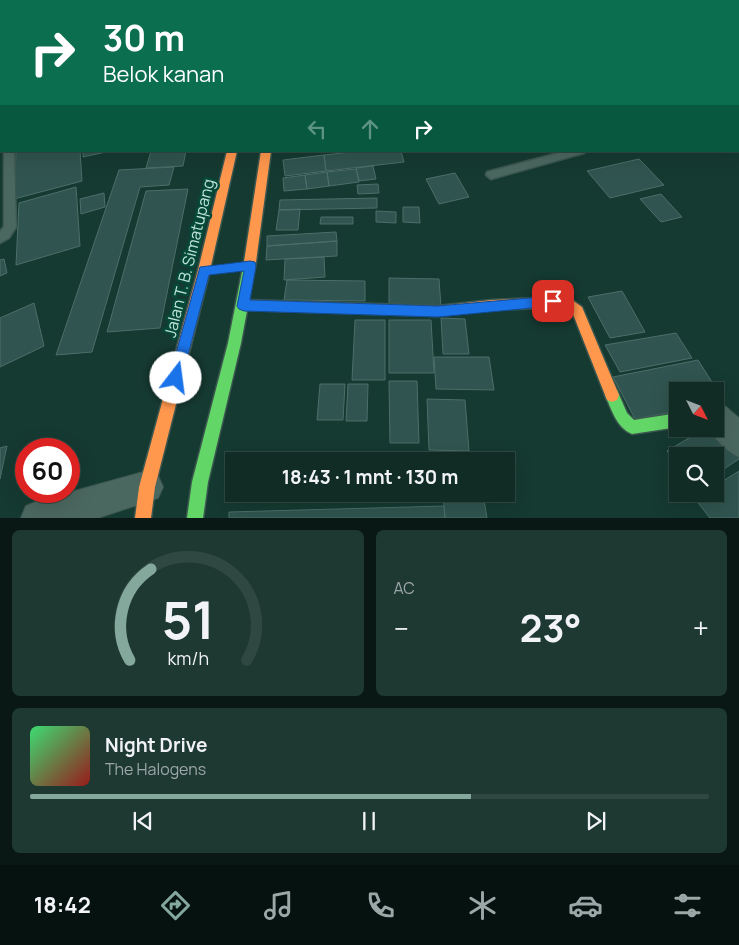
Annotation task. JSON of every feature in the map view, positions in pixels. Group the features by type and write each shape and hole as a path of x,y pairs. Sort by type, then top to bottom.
{"main road":[{"name":"Jalan T. B. Simatupang","path":"145,502 209,270 232,152"},
{"path":"195,518 196,504 207,453 244,306 246,266 266,152"},
{"path":"244,306 438,311 492,305 568,302 578,311 622,418 627,424 637,427 669,422"}],"street":[{"path":"724,425 739,442"},
{"path":"38,518 145,502"}],"lane":[{"path":"0,238 5,235 10,227 9,152"},
{"path":"491,176 576,152"}],"building":[{"path":"16,152 80,152 82,181 14,199"},
{"path":"83,152 106,152 83,157"},
{"path":"151,152 186,152 183,166 146,168"},
{"path":"351,152 401,152 404,162 326,171 324,155"},
{"path":"324,155 326,171 285,176 283,160"},
{"path":"639,159 664,185 610,198 587,171"},
{"path":"373,166 376,179 359,181 356,168"},
{"path":"174,167 169,185 140,187 92,352 56,355 119,170"},
{"path":"356,169 359,182 329,186 327,172"},
{"path":"327,172 329,186 307,189 305,175"},
{"path":"455,173 469,197 439,204 426,179"},
{"path":"305,175 307,189 284,191 283,178"},
{"path":"378,184 379,193 358,194 357,185"},
{"path":"76,187 80,246 16,265 19,203"},
{"path":"188,189 160,328 107,332 146,191"},
{"path":"104,193 105,207 81,214 80,199"},
{"path":"661,194 682,217 661,222 640,199"},
{"path":"377,198 377,208 279,210 280,200"},
{"path":"403,207 419,207 420,223 403,222"},
{"path":"300,209 298,230 276,230 279,210"},
{"path":"376,211 396,212 396,223 376,222"},
{"path":"321,217 353,217 353,224 320,224"},
{"path":"336,232 337,241 267,246 267,236"},
{"path":"337,241 337,256 266,260 267,246"},
{"path":"324,257 325,277 284,280 285,259"},
{"path":"4,259 7,273 0,276 0,260"},
{"path":"389,278 439,279 441,307 389,307"},
{"path":"287,280 365,281 365,301 284,300"},
{"path":"622,291 645,332 610,338 588,297"},
{"path":"34,303 44,346 0,367 0,318"},
{"path":"441,318 465,319 469,354 443,354"},
{"path":"355,320 385,320 385,380 352,380"},
{"path":"389,320 431,320 434,373 389,373"},
{"path":"676,333 692,358 620,372 605,345"},
{"path":"434,357 489,357 494,390 436,389"},
{"path":"698,360 712,382 669,382 669,413 635,419 613,377"},
{"path":"389,381 417,381 419,443 390,443"},
{"path":"320,384 345,384 343,420 317,420"},
{"path":"348,384 368,384 367,421 346,421"},
{"path":"427,399 465,400 469,451 429,450"},
{"path":"724,437 739,454 739,459 724,469 724,447 674,447 689,438"},
{"path":"7,446 0,479 0,448"},
{"path":"739,471 739,518 710,518 697,502 724,502 724,480"},
{"path":"444,502 484,502 487,518 445,518"},
{"path":"444,506 445,518 229,518 229,512"}],"traffic: fast":[{"path":"195,518 200,482 234,343 250,262"},
{"path":"612,395 622,418 632,427 669,421"}],"traffic: slow":[{"path":"143,518 147,487 204,270 232,152"},
{"path":"250,262 266,152"},
{"path":"244,305 438,311 492,305 568,302 578,311 612,395"}],"route":[{"path":"176,378 204,270 250,266 244,306 438,311 553,301"}]}
